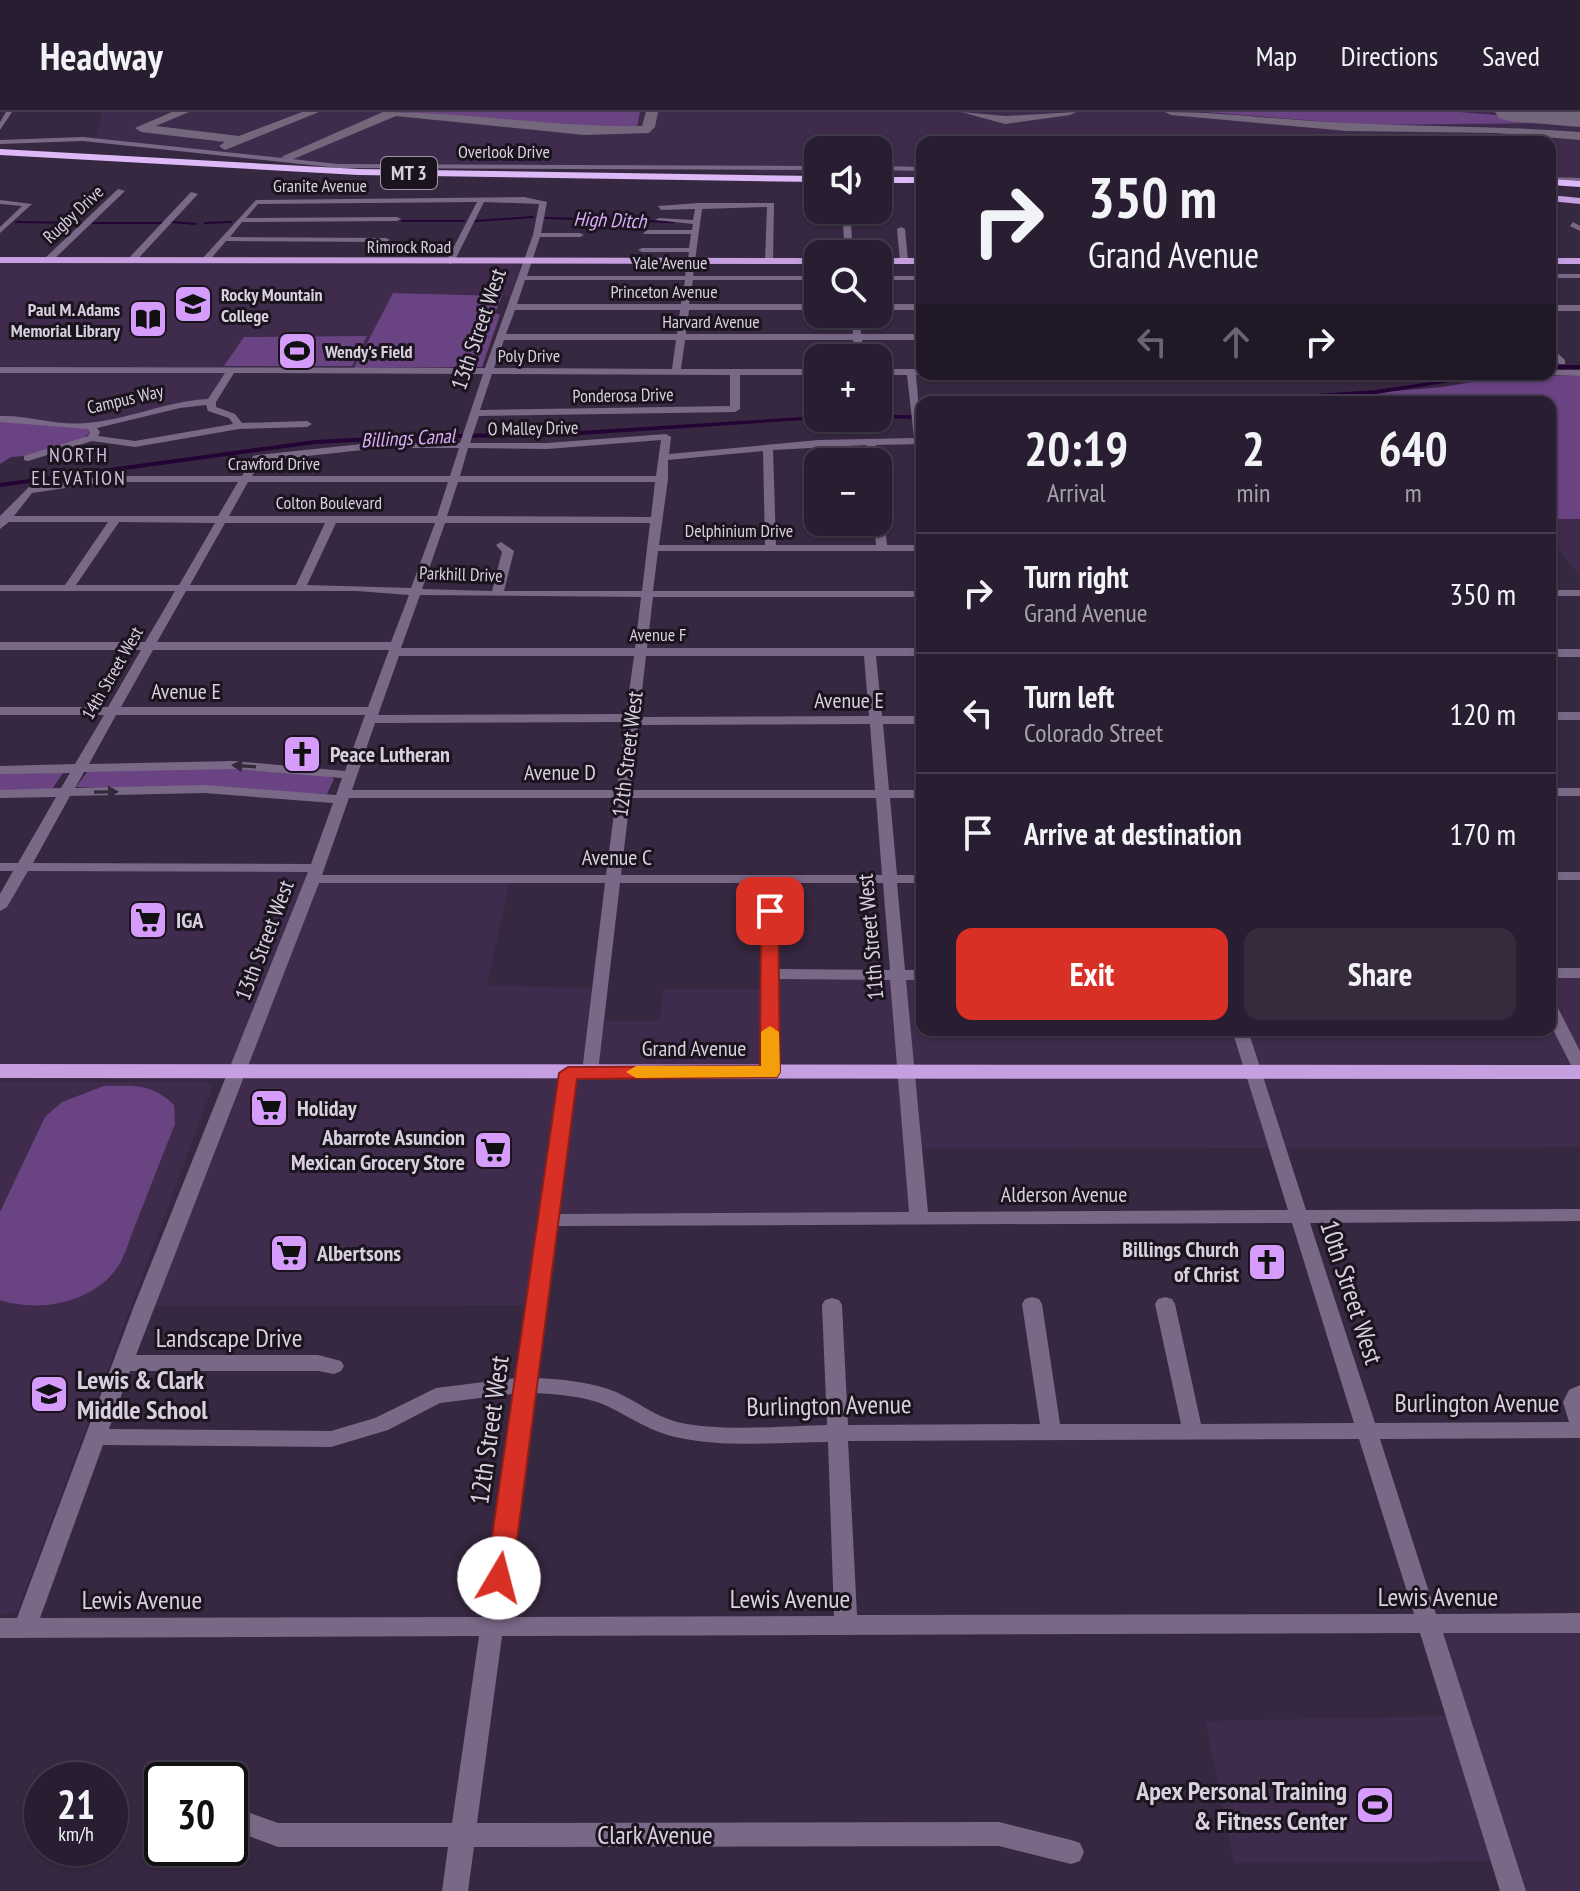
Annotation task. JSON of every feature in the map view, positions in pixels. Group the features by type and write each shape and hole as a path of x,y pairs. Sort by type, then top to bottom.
{"highway":[{"name":"MT 3","path":"0,152 423,174 804,179"},
{"path":"892,180 916,180"},
{"path":"1556,182 1580,183"}],"main road":[{"path":"1556,199 1580,201"},
{"name":"Rimrock Road","path":"0,260 804,261"},
{"path":"892,261 916,261"},
{"path":"1556,261 1580,261"},
{"name":"Grand Avenue","path":"0,1071 1580,1070"}],"street":[{"path":"0,128 9,112"},
{"name":"Overlook Drive","path":"0,142 83,139 338,166 804,168"},
{"path":"196,164 217,155"},
{"path":"892,168 916,169"},
{"name":"Rugby Drive","path":"47,261 121,191"},
{"path":"131,261 194,194"},
{"name":"Granite Avenue","path":"241,220 256,202 524,199 543,202"},
{"path":"374,262 407,201"},
{"path":"450,262 481,201"},
{"path":"0,202 28,204 0,231"},
{"name":"13th Street West","path":"25,1628 59,1531 315,873 441,520 474,413 537,235 543,202"},
{"path":"676,372 699,205"},
{"path":"661,208 771,205 769,261"},
{"path":"205,260 241,220 397,219"},
{"path":"659,220 697,227"},
{"path":"847,224 848,240"},
{"path":"646,232 697,227"},
{"path":"901,229 904,261"},
{"path":"537,235 580,235"},
{"path":"222,239 386,240"},
{"path":"642,250 692,250"},
{"path":"1556,276 1580,276"},
{"name":"Yale Avenue","path":"521,278 804,278"},
{"path":"892,278 916,278"},
{"name":"Princeton Avenue","path":"511,307 804,307"},
{"path":"892,307 916,307"},
{"path":"1556,308 1580,308"},
{"path":"856,328 858,344"},
{"name":"Harvard Avenue","path":"500,337 916,337"},
{"path":"1556,356 1562,362"},
{"path":"1556,362 1580,362"},
{"name":"Poly Drive","path":"0,370 804,372"},
{"path":"232,370 214,398 211,409 232,416 239,426"},
{"name":"Ponderosa Drive","path":"474,413 735,409 735,372"},
{"path":"892,372 916,372"},
{"path":"911,372 916,421"},
{"path":"1556,373 1580,373"},
{"name":"Campus Way","path":"0,419 26,418 62,426 89,425 174,404 214,398"},
{"path":"28,458 92,438 135,444 239,426 307,424"},
{"path":"89,425 95,432 92,438"},
{"name":"O Malley Drive","path":"257,458 466,439 547,446 666,437"},
{"name":"12th Street West","path":"590,1072 603,988 612,878 666,437"},
{"path":"665,457 871,441 916,441"},
{"path":"871,441 872,448"},
{"path":"768,449 771,548"},
{"name":"14th Street West","path":"0,907 257,458"},
{"name":"Crawford Drive","path":"2,522 29,490 106,479 663,479"},
{"path":"68,588 116,519"},
{"name":"Colton Boulevard","path":"2,522 116,519 657,520"},
{"path":"300,588 332,520"},
{"path":"881,536 882,548"},
{"path":"497,594 508,551 501,545"},
{"name":"Delphinium Drive","path":"653,548 916,548"},
{"name":"Parkhill Drive","path":"0,588 300,588 497,594 916,594"},
{"path":"1556,593 1580,593"},
{"name":"Avenue F","path":"0,646 640,653 916,652"},
{"name":"11th Street West","path":"870,652 919,1218"},
{"path":"1556,653 1580,653"},
{"name":"Avenue E","path":"0,711 632,720 916,720"},
{"path":"1556,716 1580,716"},
{"path":"0,770 234,765 350,775"},
{"name":"Avenue D","path":"0,794 204,789 342,797 916,794"},
{"path":"1556,792 1580,792"},
{"name":"Avenue C","path":"0,867 612,878 916,879"},
{"path":"1556,876 1580,876"},
{"path":"769,879 770,1072"},
{"path":"1556,973 1580,973"},
{"path":"771,974 916,975"},
{"path":"1556,1020 1580,1070"},
{"name":"10th Street West","path":"1242,1036 1513,1891"},
{"name":"12th Street West","path":"455,1891 568,1073"},
{"name":"Alderson Avenue","path":"547,1220 1580,1215"},
{"path":"1032,1304 1051,1432"},
{"path":"1165,1304 1193,1432"},
{"path":"832,1305 846,1625"},
{"name":"Landscape Drive","path":"125,1363 318,1363 334,1366"},
{"name":"Burlington Avenue","path":"97,1437 331,1439 381,1424 436,1396 525,1385 553,1386 610,1398 645,1419 678,1430 709,1434 1580,1427 1573,1402 1580,1393"},
{"name":"Lewis Avenue","path":"0,1628 1580,1623"},
{"name":"Clark Avenue","path":"248,1824 278,1835 999,1834 1071,1852"}],"shaded area":[{"path":"102,112 1580,112 1580,181 1556,179 1556,136 916,136 916,176 892,175 892,136 804,136 804,174 752,173 752,168 349,166 96,138"},
{"path":"402,112 640,112 637,126 633,128 586,129"},
{"path":"1205,112 1459,112 1546,119 1559,123 1368,125"},
{"name":"Rocky Mountain College","path":"0,262 521,264 511,296 393,293 354,368 0,366"},
{"path":"393,293 502,296 495,313 500,315 482,367 354,368"},
{"name":"Wendy's Field","path":"367,336 352,366 224,366 244,337"},
{"path":"0,370 232,370 211,402 174,404 89,425 0,419"},
{"path":"1556,376 1580,376 1580,519 1556,519 1556,396 1334,396 1443,387 1483,380 1556,380"},
{"path":"0,420 85,427 91,431 84,438 26,456 11,457 0,464"},
{"path":"1556,519 1580,519 1580,577 1556,546"},
{"path":"223,768 330,776 334,779 327,794 76,787 88,771"},
{"path":"0,772 63,773 52,789 0,791"},
{"path":"24,866 317,868 313,878 510,878 487,986 603,988 598,1021 656,1021 660,1018 663,989 770,989 771,974 916,975 916,1036 1556,1036 1556,973 1580,972 1580,1147 914,1149 919,1218 548,1221 537,1305 151,1306 238,1073 0,1072 0,907"},
{"name":"Lewis & Clark Middle School","path":"0,1082 206,1082 212,1088 18,1610 0,1615"},
{"path":"104,1086 150,1089 174,1105 175,1124 122,1259 106,1280 79,1297 48,1305 15,1304 0,1300 0,1212 45,1117 62,1102"},
{"path":"1580,1623 1580,1891 1513,1891 1503,1861 1234,1863 1205,1721 1457,1716 1428,1624"}],"waterway":[{"name":"High Ditch","path":"475,221 533,217"},
{"name":"High Ditch","path":"546,218 674,222"},
{"name":"High Ditch","path":"402,221 464,221"},
{"name":"High Ditch","path":"16,222 84,223"},
{"name":"High Ditch","path":"172,222 196,224"},
{"name":"High Ditch","path":"205,223 231,222"},
{"name":"High Ditch","path":"93,223 163,223"},
{"name":"Billings Canal","path":"1556,367 1580,367"},
{"name":"Billings Canal","path":"1318,396 1376,392 1457,380"},
{"name":"Billings Canal","path":"892,417 916,417"},
{"name":"Billings Canal","path":"0,485 315,442 565,434 804,419"}],"taxiway":[{"path":"183,112 141,128 241,140"},
{"path":"241,140 313,112"},
{"path":"287,157 392,114 389,112"},
{"path":"391,112 584,131 645,130 649,127 652,112"},
{"path":"967,112 1005,120 1070,112"},
{"path":"1171,112 1347,127 1496,129 1580,136"},
{"path":"225,146 241,140"}],"runway":[{"path":"1509,112 1580,118"}],"slow traffic":[{"path":"636,1072 770,1072 770,1032"}],"place":[{"name":"Rocky Mountain College","path":"193,304"},
{"name":"Paul M. Adams Memorial Library","path":"148,319"},
{"name":"Wendy's Field","path":"297,351"},
{"name":"Peace Lutheran","path":"302,754"},
{"name":"IGA","path":"148,920"},
{"name":"Holiday","path":"269,1108"},
{"name":"Abarrote Asuncion Mexican Grocery Store","path":"493,1150"},
{"name":"Albertsons","path":"289,1253"},
{"name":"Billings Church of Christ","path":"1267,1262"},
{"name":"Lewis & Clark Middle School","path":"49,1394"},
{"name":"Apex Personal Training & Fitness Center","path":"1375,1805"}],"district":[{"name":"NORTH ELEVATION","path":"79,466"}],"route":[{"path":"499,1578 568,1073 770,1072 770,911"}]}
